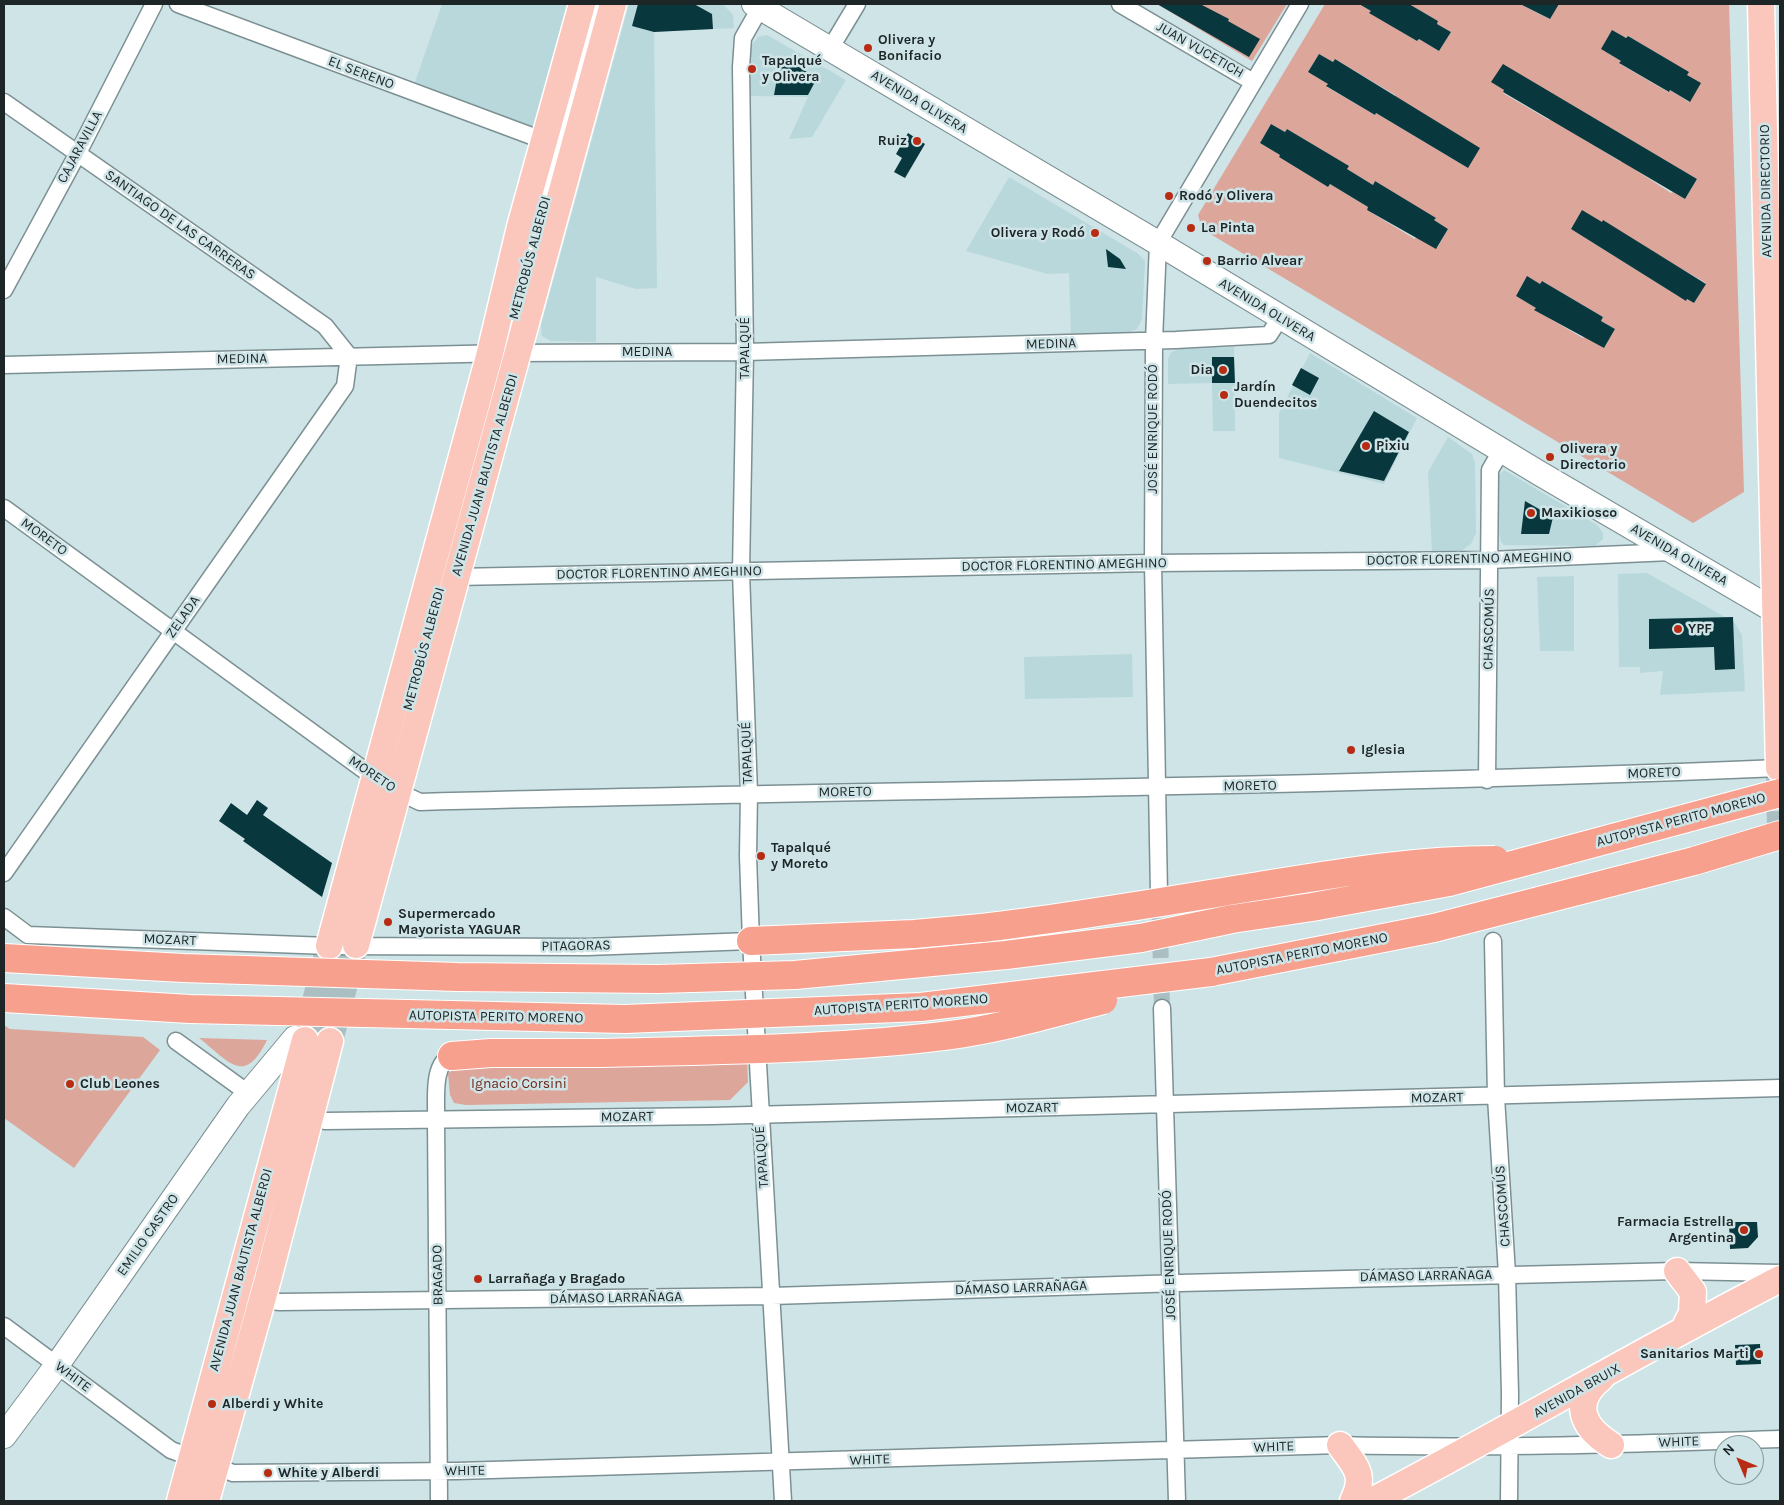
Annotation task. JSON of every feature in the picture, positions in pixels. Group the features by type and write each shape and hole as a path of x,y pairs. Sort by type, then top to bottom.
{"highway":[{"name":"AUTOPISTA PERITO MORENO","path":"4,958 182,968 457,977 658,979 795,975 1006,955 1141,938 1232,919 1312,907 1449,882 1636,833 1780,781"},
{"name":"AUTOPISTA PERITO MORENO","path":"4,998 190,1009 626,1019 921,1007 1211,972 1434,928 1694,861 1780,835"},
{"path":"751,941 914,934 982,928 1049,920 1366,869 1442,860 1529,860"},
{"path":"452,1056 491,1053 596,1053 738,1049 903,1040 953,1034 1027,1021 1211,972"}],"main road":[{"name":"AVENIDA JUAN BAUTISTA ALBERDI","path":"386,785 456,577 505,353 520,227 582,4"},
{"name":"AVENIDA JUAN BAUTISTA ALBERDI","path":"343,943 505,353 612,4"},
{"name":"AVENIDA DIRECTORIO","path":"1762,4 1778,611 1780,781"},
{"name":"AVENIDA OLIVERA","path":"757,6 1158,243 1671,552 1778,611"},
{"name":"AVENIDA JUAN BAUTISTA ALBERDI","path":"180,1501 204,1463 262,1300 298,1116 310,1039"},
{"name":"EMILIO CASTRO","path":"4,1436 57,1365 248,1092 310,1039"},
{"name":"AVENIDA JUAN BAUTISTA ALBERDI","path":"206,1501 204,1463 298,1116"},
{"path":"1677,1271 1693,1292 1692,1313 1684,1329"},
{"name":"AVENIDA BRUIX","path":"1372,1501 1476,1446 1509,1437 1606,1375 1684,1329 1780,1279"},
{"path":"1606,1375 1590,1387 1584,1402 1583,1413 1588,1425 1596,1436 1611,1445"},
{"path":"1340,1445 1359,1474 1361,1482 1353,1501"}],"street":[{"name":"CAJARAVILLA","path":"4,290 78,153 154,4"},
{"name":"EL SERENO","path":"178,4 545,141"},
{"path":"830,49 857,4"},
{"name":"JUAN VUCETICH","path":"1120,4 1254,82"},
{"name":"JOSÉ ENRIQUE RODÓ","path":"1159,894 1153,563 1154,341 1158,243 1300,4"},
{"name":"TAPALQUÉ","path":"757,6 743,38 741,68 746,352 741,572 749,793 748,856 751,941 759,1114 772,1296 783,1501"},
{"name":"SANTIAGO DE LAS CARRERAS","path":"4,102 325,326 349,356"},
{"name":"MEDINA","path":"4,365 505,353 746,352 1154,341 1269,335 1280,318"},
{"name":"ZELADA","path":"4,873 345,386 349,356"},
{"name":"CHASCOMÚS","path":"1487,780 1490,470 1501,451"},
{"name":"MORETO","path":"4,508 386,785 420,802 749,793 1157,788 1487,780 1780,781"},
{"name":"DOCTOR FLORENTINO AMEGHINO","path":"456,577 1153,563 1490,560 1671,552"},
{"name":"MOZART","path":"4,917 28,934 343,943"},
{"name":"PITAGORAS","path":"343,943 587,946 751,941"},
{"name":"CHASCOMÚS","path":"1493,941 1496,1097 1507,1274 1509,1501"},
{"name":"JOSÉ ENRIQUE RODÓ","path":"1162,1008 1177,1501"},
{"path":"176,1041 248,1092"},
{"name":"BRAGADO","path":"439,1501 439,1300 436,1120 438,1070 444,1061 452,1056"},
{"name":"MOZART","path":"298,1116 326,1121 759,1114 1496,1097 1780,1088"},
{"name":"DÁMASO LARRAÑAGA","path":"262,1300 280,1302 772,1296 1507,1274 1677,1271 1780,1273"},
{"name":"WHITE","path":"4,1326 171,1450 233,1473 439,1471 1340,1445 1476,1446"},
{"name":"WHITE","path":"1509,1437 1611,1445 1780,1439"}],"lane":[{"name":"METROBÚS ALBERDI","path":"514,316 599,4"}],"shaded area":[{"path":"442,4 581,4 542,127 532,129 414,85"},
{"path":"629,4 723,4 733,15 734,28 654,32 657,288 636,289 596,277 596,342 551,341 542,336 541,325"},
{"path":"767,35 846,80 812,137 789,139 808,97 750,96 749,53 758,37"},
{"path":"1009,177 1137,253 1145,261 1142,319 1137,329 1127,333 1071,335 1069,273 1048,274 966,251"},
{"path":"1234,347 1235,431 1213,431 1212,383 1168,384 1168,359 1171,352 1180,349"},
{"path":"1310,353 1417,418 1384,484 1279,458 1279,413"},
{"path":"1448,437 1472,454 1475,463 1476,533 1471,544 1461,551 1432,552 1428,472"},
{"path":"1504,470 1597,525 1603,533 1603,539 1595,546 1504,545 1501,542 1499,533 1499,475"},
{"name":"YPF","path":"1647,573 1734,622 1742,635 1745,691 1660,695 1663,671 1640,673 1640,667 1619,667 1618,574"},
{"path":"1574,576 1574,651 1540,651 1537,577"},
{"path":"1132,654 1133,697 1025,699 1024,657"}],"green space":[{"path":"1157,4 1287,4 1252,61"},
{"path":"1325,4 1359,4 1371,11 1370,13 1417,41 1419,39 1439,51 1451,32 1437,24 1438,21 1409,4 1520,4 1549,19 1559,4 1729,4 1744,492 1693,523 1202,229 1198,215","holes":["1628,36 1688,72 1687,75 1700,83 1689,102 1620,64 1621,61 1601,49","1319,54 1333,62 1335,59 1395,95 1468,168 1376,113 1375,115 1327,87 1328,84 1308,72","1503,65 1697,179 1685,199 1673,192 1671,193 1622,161 1503,93 1504,90 1492,82","1271,124 1285,132 1287,129 1348,166 1347,169 1373,185 1375,181 1435,218 1434,220 1448,229 1437,248 1416,237 1415,239 1367,210 1368,207 1330,184 1328,187 1260,143","1582,211 1706,283 1694,303 1687,299 1686,301 1571,229","1527,277 1540,284 1542,281 1603,317 1601,321 1615,329 1604,348 1535,310 1536,308 1516,296"]},
{"name":"Club Leones","path":"4,1025 10,1029 143,1037 160,1050 74,1168 4,1118"},
{"path":"199,1038 267,1040 251,1063 243,1066 228,1061"},
{"name":"Ignacio Corsini","path":"747,1059 748,1082 730,1100 466,1105 454,1103 450,1095 448,1073 464,1064"}],"building":[{"path":"638,4 694,4 712,14 713,29 654,32 632,26"},
{"path":"1157,4 1200,4 1229,19 1228,21 1260,39 1249,57"},
{"path":"1359,4 1409,4 1438,21 1437,24 1451,32 1439,51 1419,39 1417,41 1369,13 1371,11"},
{"path":"1520,4 1559,4 1550,19"},
{"path":"1612,30 1626,38 1628,36 1689,72 1687,75 1701,83 1690,102 1619,63 1621,61 1601,49"},
{"path":"1319,54 1333,62 1335,59 1480,148 1468,168 1376,113 1375,115 1326,86 1328,84 1308,72"},
{"path":"781,56 817,78 808,95 774,95"},
{"path":"1503,64 1697,179 1685,199 1503,92 1504,90 1491,82"},
{"path":"1271,124 1285,132 1287,129 1349,166 1347,169 1373,185 1375,181 1436,218 1434,220 1448,229 1436,249 1367,210 1368,207 1330,184 1328,187 1260,143"},
{"path":"908,133 925,144 905,178 894,172 902,158 896,154"},
{"path":"1582,210 1602,222 1603,220 1706,284 1694,303 1687,299 1686,301 1571,229"},
{"path":"1106,249 1120,259 1126,269 1108,267"},
{"path":"1527,276 1540,284 1542,281 1603,317 1601,321 1615,329 1604,348 1534,310 1536,308 1516,296"},
{"name":"Dia","path":"1212,357 1234,357 1235,383 1212,383"},
{"path":"1301,368 1319,378 1310,395 1292,385"},
{"path":"1374,411 1409,432 1384,481 1339,471"},
{"path":"1525,501 1553,517 1549,534 1521,534"},
{"path":"1733,617 1735,669 1715,670 1714,647 1649,649 1649,619"},
{"path":"257,800 268,808 263,815 332,863 322,897 243,841 245,839 219,821 231,803 247,815"},
{"name":"Farmacia Estrella Argentina","path":"1729,1222 1757,1222 1758,1237 1748,1248 1730,1249"},
{"path":"1760,1344 1761,1364 1736,1365 1735,1345"}],"tunnel":[{"path":"1779,772 1780,830"},
{"path":"1159,894 1162,1008"},
{"path":"305,1040 328,951"},
{"path":"330,1041 353,953"}],"place":[{"name":"Olivera y Bonifacio","path":"868,48"},
{"name":"Tapalqué y Olivera","path":"752,69"},
{"name":"Ruiz","path":"917,141"},
{"name":"Rodó y Olivera","path":"1169,196"},
{"name":"La Pinta","path":"1191,228"},
{"name":"Olivera y Rodó","path":"1095,233"},
{"name":"Barrio Alvear","path":"1207,261"},
{"name":"Dia","path":"1223,370"},
{"name":"Jardín Duendecitos","path":"1224,395"},
{"name":"Pixiu","path":"1366,446"},
{"name":"Olivera y Directorio","path":"1550,457"},
{"name":"Maxikiosco","path":"1531,513"},
{"name":"YPF","path":"1678,629"},
{"name":"Iglesia","path":"1351,750"},
{"name":"Tapalqué y Moreto","path":"761,856"},
{"name":"Supermercado Mayorista YAGUAR","path":"388,922"},
{"name":"Club Leones","path":"70,1084"},
{"name":"Farmacia Estrella Argentina","path":"1744,1230"},
{"name":"Larrañaga y Bragado","path":"478,1279"},
{"name":"Sanitarios Marti","path":"1759,1354"},
{"name":"Alberdi y White","path":"212,1404"},
{"name":"White y Alberdi","path":"268,1473"}]}
